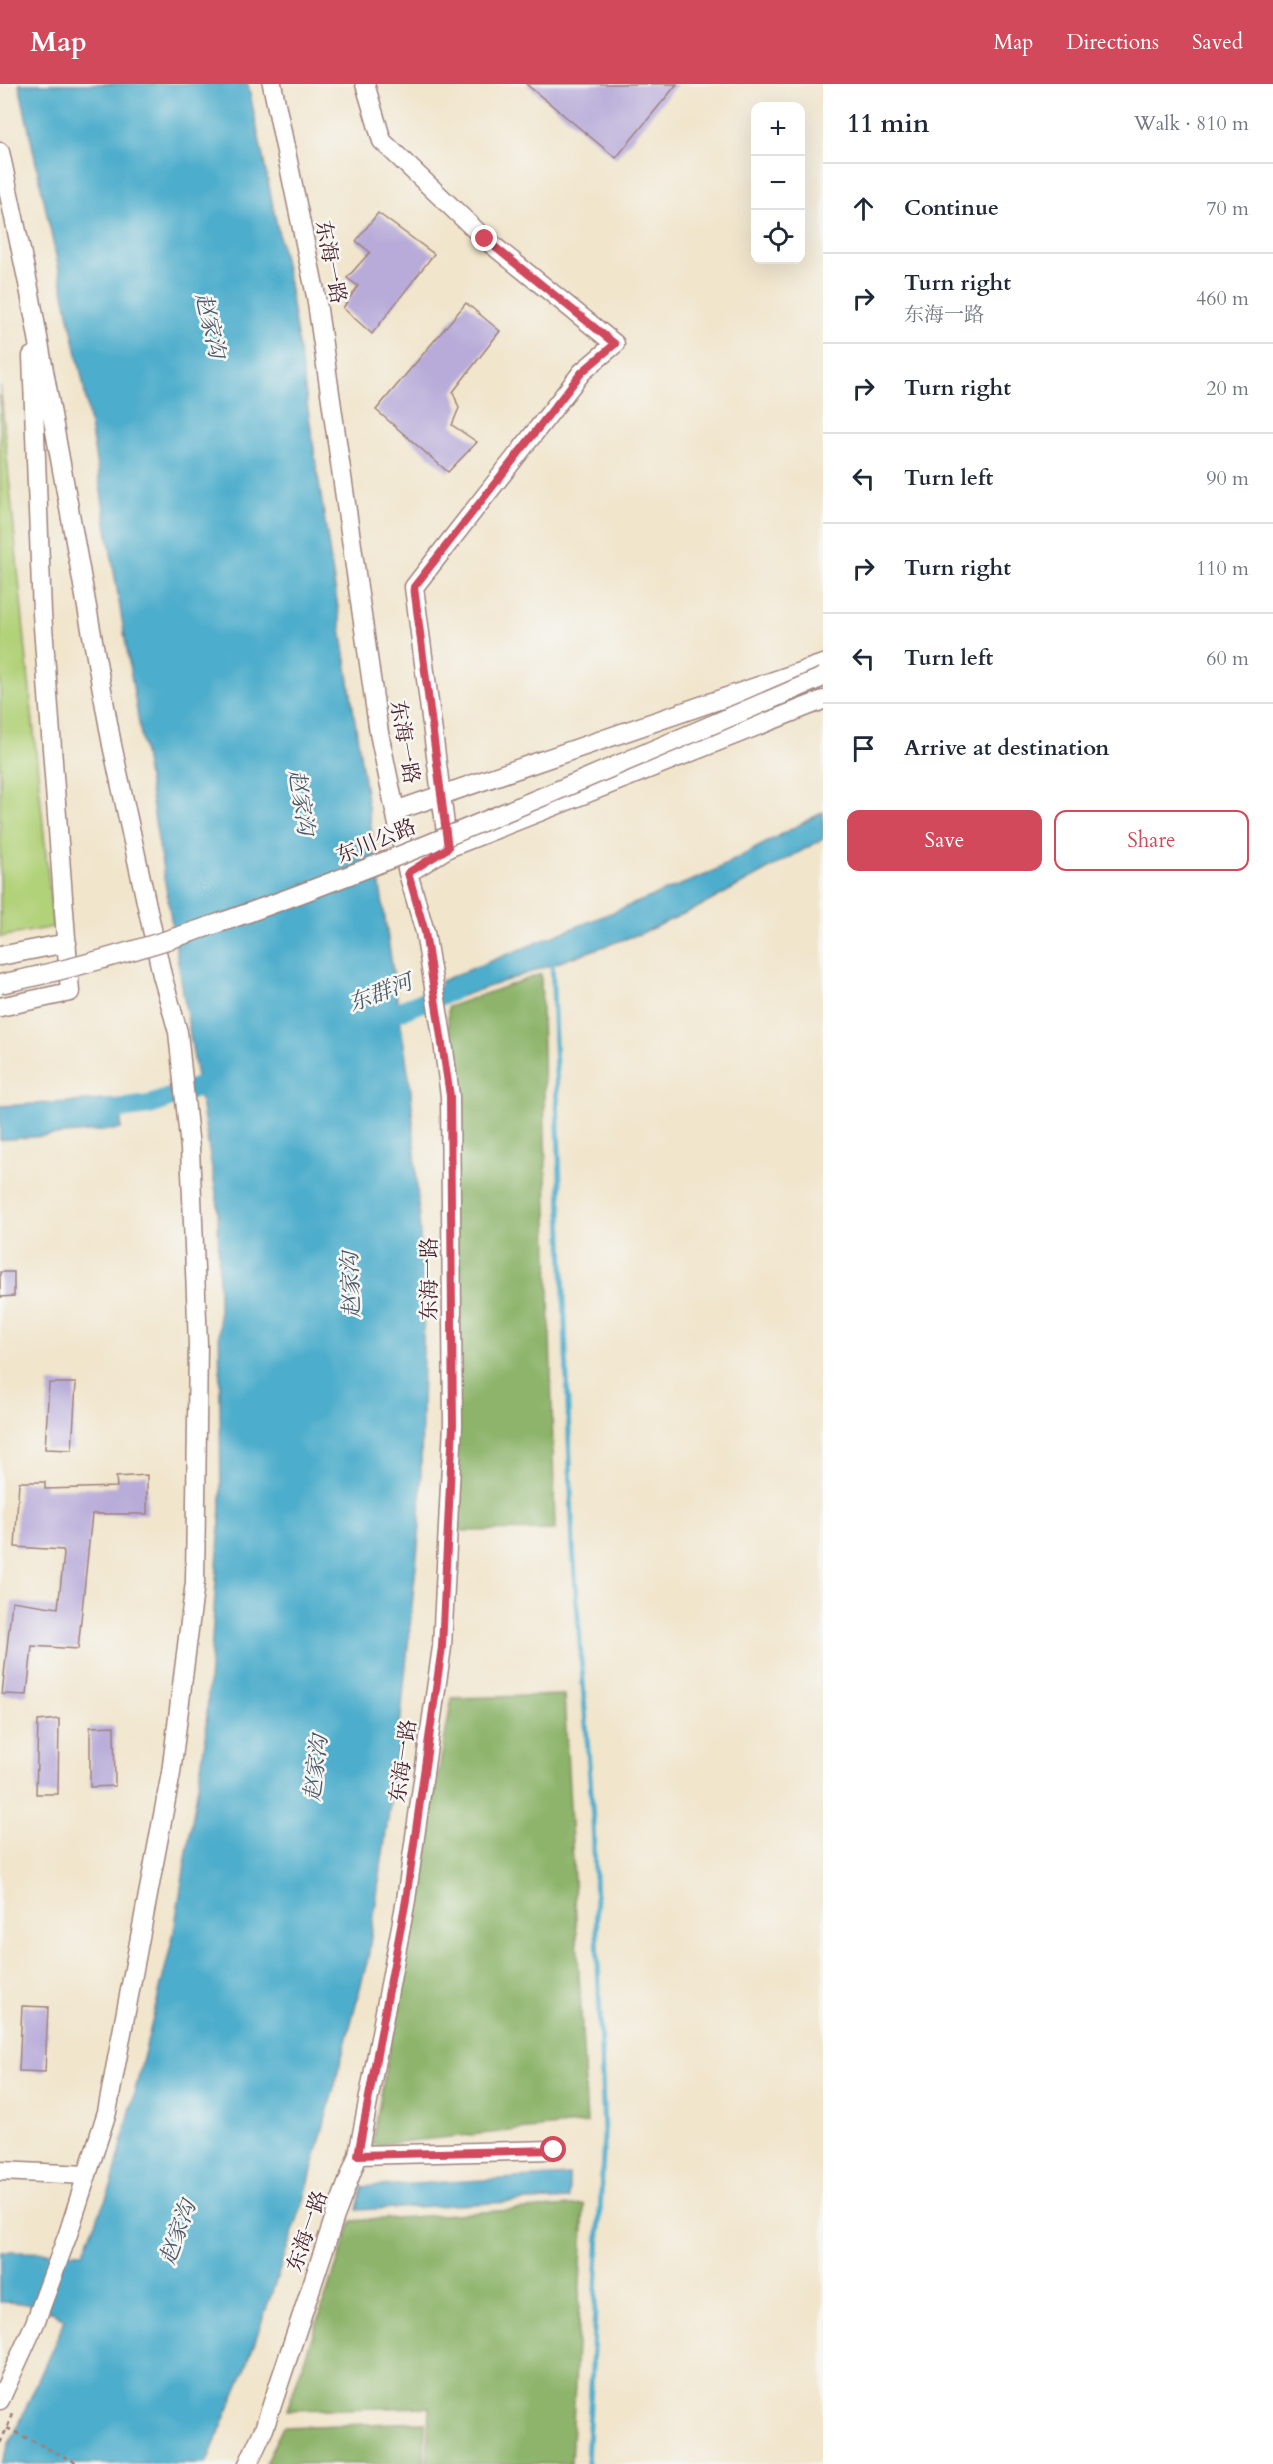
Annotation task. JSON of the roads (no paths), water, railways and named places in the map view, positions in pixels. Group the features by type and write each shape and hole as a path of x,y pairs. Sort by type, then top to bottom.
{"street":[{"name":"东海一路","path":"248,2464 264,2429 335,2216 358,2155 406,1900 442,1647 453,1425 450,1096 443,1042 425,932 408,873 379,733 316,296 272,84"},
{"path":"365,84 382,141 485,239 615,344 582,372 414,587 448,848"},
{"path":"0,152 29,288 112,745 162,975 178,1032 190,1148 198,1344 195,1582 171,1773 107,2112 68,2234 35,2323 0,2400"},
{"path":"0,1007 70,992 42,613 29,288"},
{"path":"395,811 823,664"},
{"name":"东川公路","path":"0,984 47,974 171,939 336,882 823,677"},
{"path":"408,873 448,848 823,700"},
{"path":"0,956 67,943"},
{"path":"358,2155 554,2150"},
{"path":"0,2171 87,2175"}],"water":[{"name":"赵家沟","path":"19,84 248,84 289,284 411,1091 424,1298 420,1526 397,1756 368,1958 305,2197 245,2370 206,2464 1,2464 65,2320 34,2305 0,2302 0,2252 83,2253 112,2184 173,1937 205,1742 221,1507 218,1205 83,382"},
{"path":"823,812 823,839 705,904 642,933 442,1003 441,981 708,874"},
{"path":"122,1099 121,1129 0,1140 0,1106"},
{"path":"569,2175 569,2199 357,2210 362,2187"}],"waterway":[{"path":"552,958 573,1548 593,1819 604,2135 587,2464"},
{"name":"东群河","path":"376,1020 452,991"},
{"name":"东群河","path":"95,1112 150,1105 222,1078"}]}
